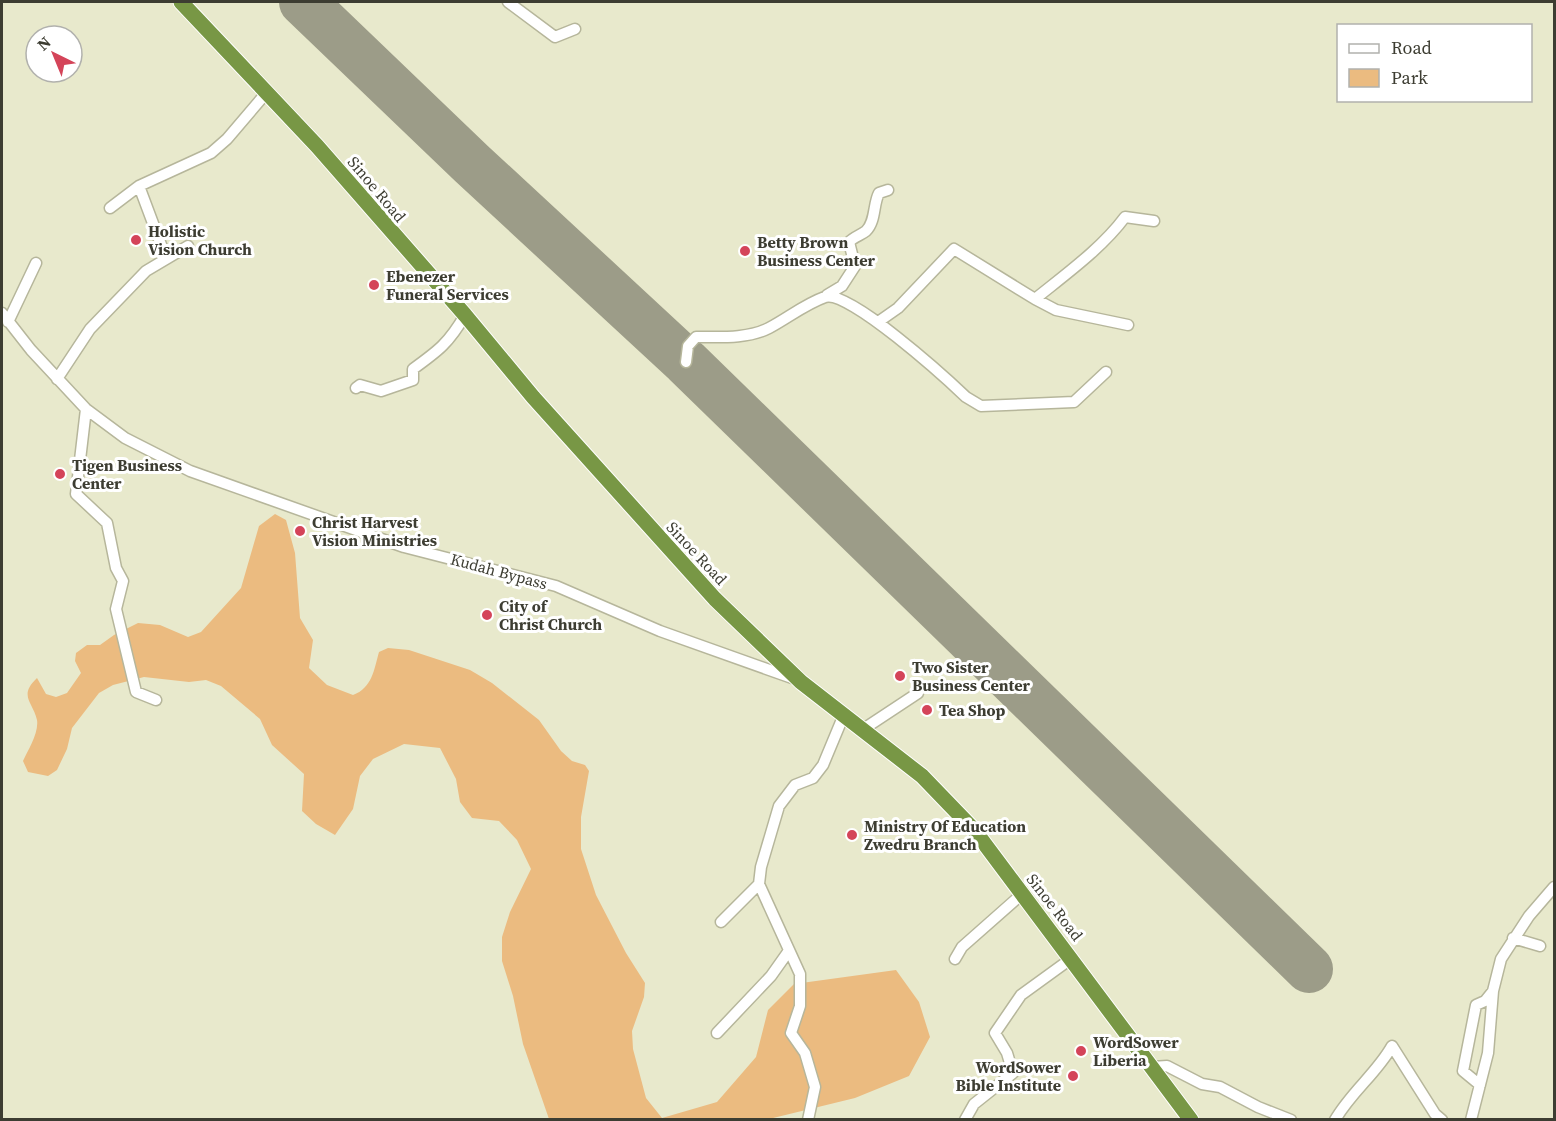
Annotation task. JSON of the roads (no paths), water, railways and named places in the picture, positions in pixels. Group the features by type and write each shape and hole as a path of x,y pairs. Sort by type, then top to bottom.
{"highway":[{"name":"Sinoe Road","path":"181,2 267,92 465,315 511,372 645,524 737,622 801,682 944,796 975,831 1191,1119"}],"street":[{"path":"508,2 555,37 575,29"},
{"path":"110,208 139,186 212,153 267,92"},
{"path":"139,186 166,258"},
{"path":"686,362 688,346 696,337 734,337 767,330 792,313 842,286 855,266 849,242 866,231 873,216 874,202 879,193 888,190"},
{"path":"1035,299 1117,228 1125,217 1154,221"},
{"path":"57,379 90,329 146,271 188,246"},
{"path":"878,322 898,309 954,249 1056,310 1128,325"},
{"path":"5,317 36,263"},
{"path":"827,296 839,297 878,322 966,397 981,406 1074,402 1106,372"},
{"path":"356,388 360,386 388,391 413,380 413,369 452,339 465,315"},
{"name":"Kudah Bypass","path":"5,317 86,410 125,438 190,471 404,547 555,586 660,631 801,682"},
{"path":"86,410 76,494 107,523 116,568 123,581 116,609 136,692 156,700"},
{"path":"862,730 918,693"},
{"path":"721,922 759,884 769,833 779,806 795,785 813,778 823,765 843,717"},
{"path":"759,884 788,952 796,963 801,985 800,1006 791,1033 805,1053 814,1087 808,1119"},
{"path":"1471,1119 1488,1053 1493,991 1501,959 1513,938 1554,887"},
{"path":"955,959 962,947 1022,894"},
{"path":"1513,938 1540,946"},
{"path":"717,1033 771,976 788,952"},
{"path":"965,1119 974,1104 1013,1072 1007,1053 995,1033 1021,995 1071,958"},
{"path":"1480,1084 1463,1071 1476,1005 1485,1000 1493,991"},
{"path":"1335,1119 1348,1097 1374,1070 1392,1046 1434,1114 1442,1119"},
{"path":"1152,1067 1167,1066 1202,1084 1220,1087 1258,1107 1291,1119"}],"place":[{"name":"Holistic Vision Church","path":"136,240"},
{"name":"Betty Brown Business Center","path":"745,251"},
{"name":"Ebenezer Funeral Services","path":"374,285"},
{"name":"Tigen Business Center","path":"60,474"},
{"name":"Christ Harvest Vision Ministries","path":"300,531"},
{"name":"City of Christ Church","path":"487,615"},
{"name":"Two Sister Business Center","path":"900,676"},
{"name":"Tea Shop","path":"927,710"},
{"name":"Ministry Of Education Zwedru Branch","path":"852,835"},
{"name":"WordSower Liberia","path":"1081,1051"},
{"name":"WordSower Bible Institute","path":"1073,1076"}]}
